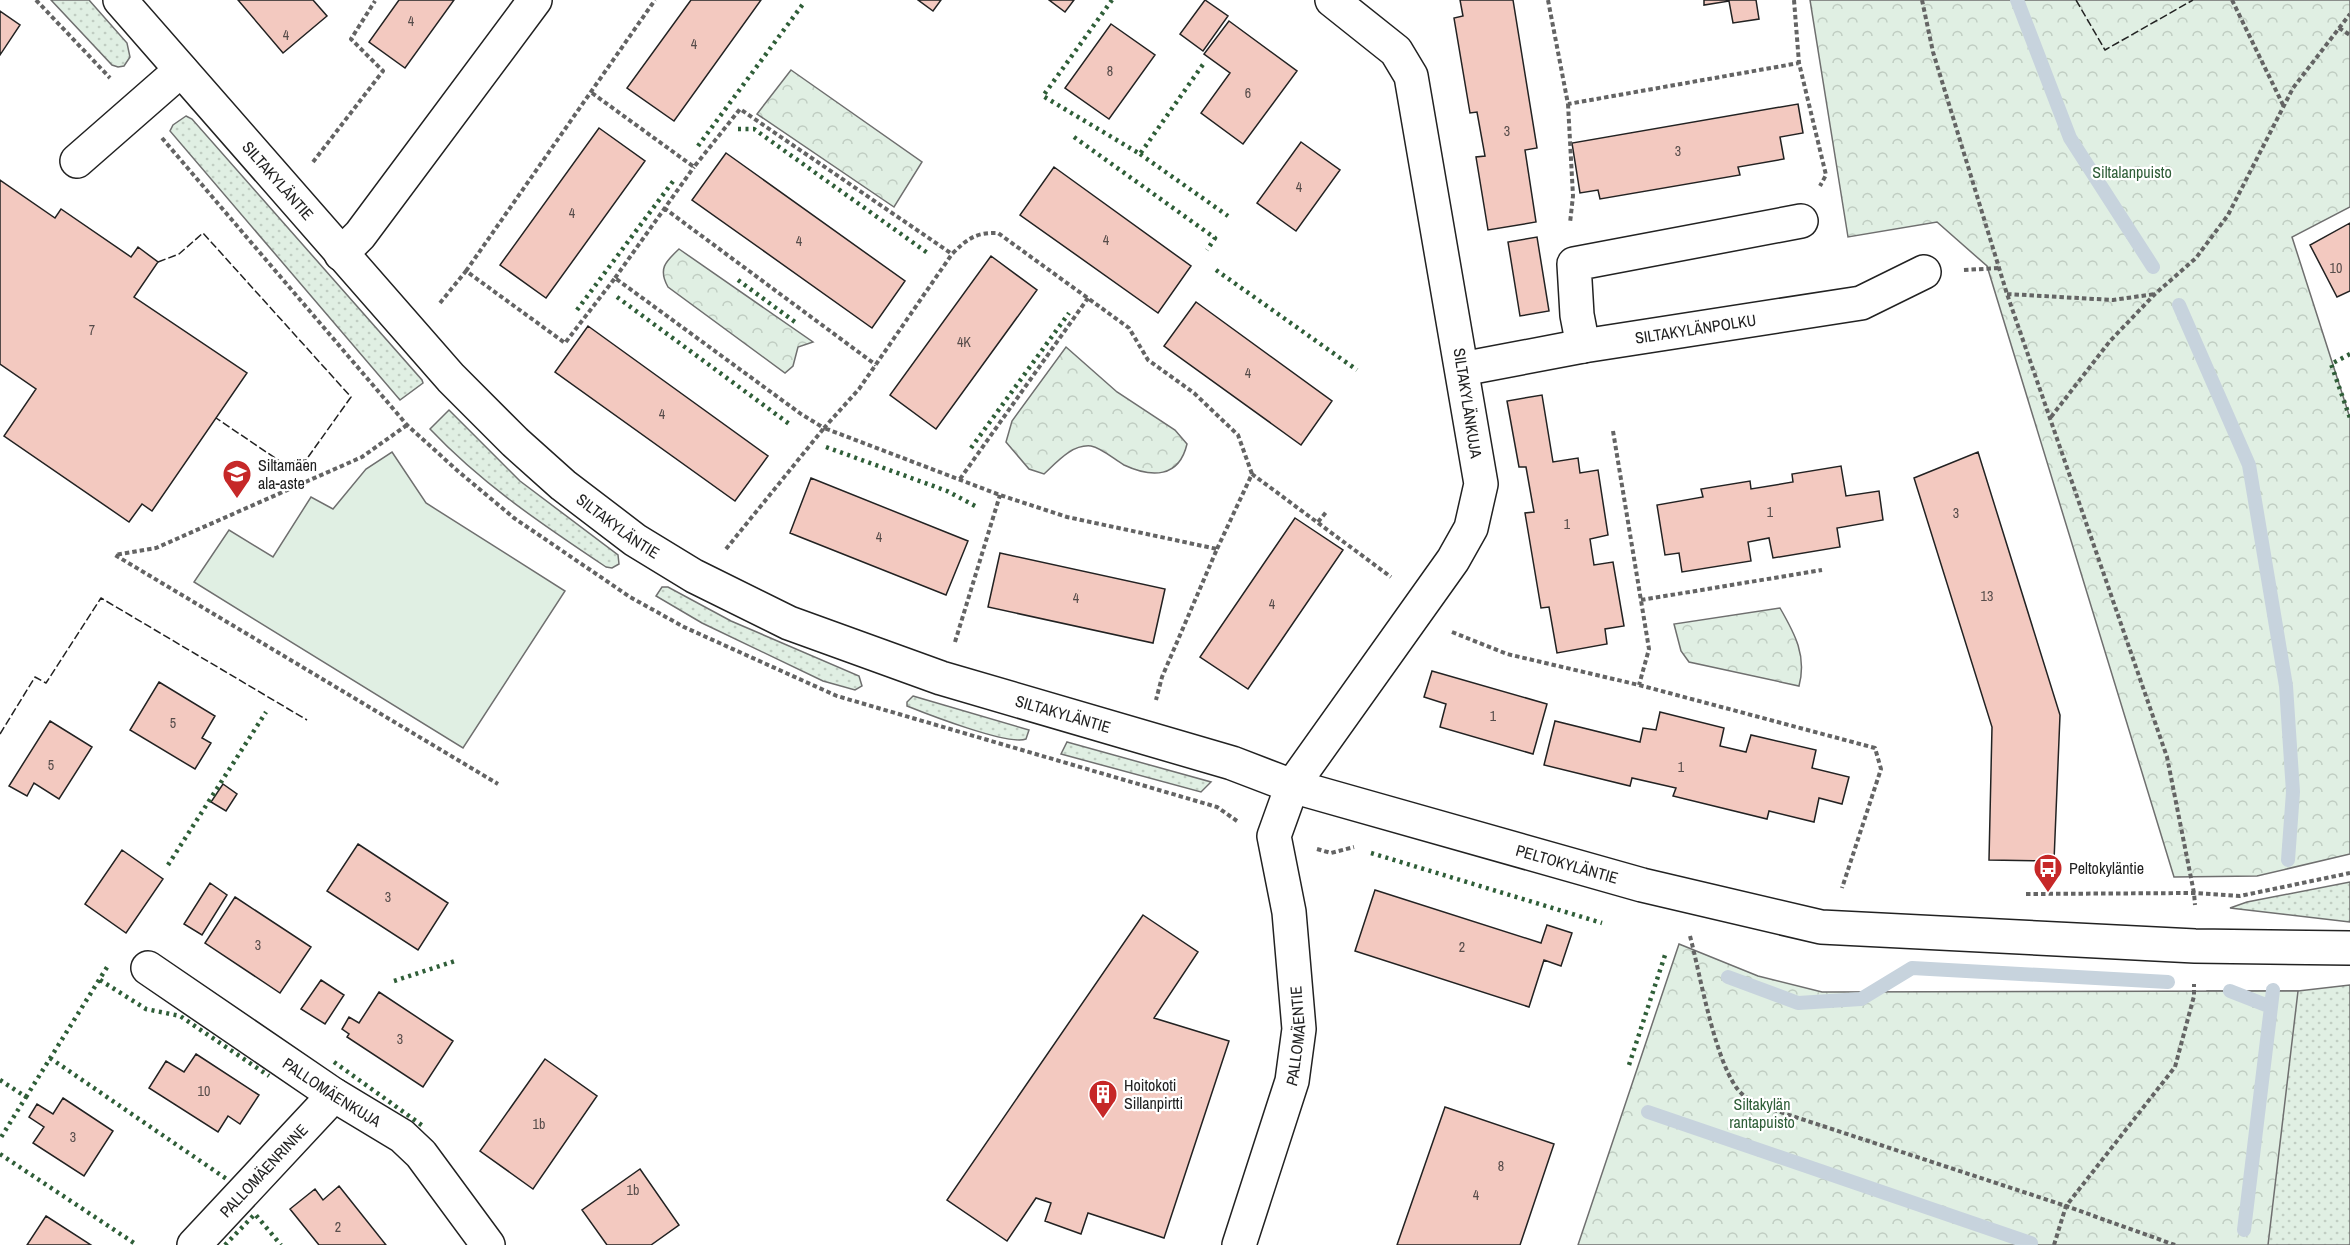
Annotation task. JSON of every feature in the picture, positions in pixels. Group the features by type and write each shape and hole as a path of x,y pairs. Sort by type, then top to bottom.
{"street":[{"name":"SILTAKYLÄNTIE","path":"120,0 451,378 562,485 635,540 694,576 789,623 941,678 1232,763 1292,786"},
{"path":"341,254 360,235 535,0"},
{"name":"SILTAKYLÄNKUJA","path":"1292,786 1453,560 1471,528 1481,484 1411,76 1396,51 1340,2"},
{"path":"77,161 182,70"},
{"path":"1583,346 1576,315 1574,264 1801,221"},
{"name":"SILTAKYLÄNPOLKU","path":"1462,369 1583,346 1862,303 1924,272"},
{"name":"PELTOKYLÄNTIE","path":"1292,786 1642,885 1821,927 2195,946 2350,948"},
{"name":"PALLOMÄENTIE","path":"1239,1245 1292,1081 1299,1029 1288,912 1274,836 1292,786"},
{"name":"PALLOMÄENKUJA","path":"148,968 334,1095 402,1136 421,1154 488,1245"},
{"name":"PALLOMÄENRINNE","path":"194,1245 334,1095"}],"path":[{"path":"306,171 382,71 351,39 375,0"},
{"path":"1548,0 1568,104 1573,196 1570,226 1574,264"},
{"path":"1794,0 1799,63 1826,175 1801,221"},
{"path":"1922,0 1933,52 2007,294 2167,757 2194,893 2194,996 2175,1067 2066,1206 2054,1245"},
{"path":"2232,0 2284,106"},
{"path":"439,305 466,271 592,93 654,1"},
{"path":"2051,418 2110,341 2155,294 2196,258 2228,215 2293,88 2350,14"},
{"path":"2339,28 2350,35"},
{"path":"1568,104 1799,63"},
{"path":"592,93 694,167"},
{"path":"466,271 565,343 615,278 694,167 740,109 952,254"},
{"path":"664,208 876,365"},
{"path":"720,556 824,428 859,389 952,254 970,237 981,232 998,233 1129,328 1148,360 1194,393 1238,435 1252,474 1392,578"},
{"path":"615,278 801,414 824,428 1000,495 1067,517 1217,549"},
{"path":"2007,294 2113,300 2155,294"},
{"path":"960,479 1088,298"},
{"path":"407,424 362,457 156,548 115,555 498,784"},
{"path":"1613,431 1649,649 1639,685"},
{"path":"1155,706 1162,677 1252,474"},
{"path":"953,649 1000,495"},
{"path":"1318,522 1327,511"},
{"path":"1641,600 1822,570"},
{"path":"1414,613 1470,640 1507,654 1639,685 1875,748 1881,769 1840,894"},
{"path":"2024,894 2194,893 2240,896 2350,873"},
{"path":"1690,936 1722,1059 1729,1079 1743,1095 1770,1109 2066,1206 2175,1245"}],"green space":[{"path":"51,0 89,0 127,43 130,57 124,66 112,65"},
{"name":"Siltalanpuisto","path":"1810,0 2350,0 2350,207 2292,237 2350,418 2350,854 2257,876 2174,877 1987,266 1937,222 1848,237"},
{"path":"791,70 922,162 894,207 757,114"},
{"path":"186,116 192,119 423,383 400,400 170,131 173,125"},
{"path":"679,249 813,342 798,347 793,366 785,373 668,287 665,281 664,266"},
{"path":"1066,347 1117,392 1175,430 1187,444 1178,463 1163,472 1145,472 1124,465 1095,447 1084,446 1065,455 1044,474 1029,469 1006,442 1012,421"},
{"path":"449,410 520,481 618,555 619,564 612,568 606,567 492,486 450,449 430,429"},
{"path":"392,452 426,503 565,591 463,748 194,582 229,530 273,557 311,497 333,509 366,469"},
{"path":"662,587 668,587 731,621 859,676 862,686 855,690 823,681 702,623 656,596"},
{"path":"1780,608 1798,646 1802,665 1799,686 1689,662 1681,651 1674,624"},
{"path":"913,696 1029,730 1026,739 1017,740 986,734 907,706 907,702"},
{"path":"1067,742 1211,782 1201,792 1061,754"},
{"path":"2350,882 2350,922 2230,908 2247,902"},
{"name":"Siltakylän rantapuisto","path":"1679,944 1758,976 1822,992 2298,991 2268,1245 1578,1245"},
{"path":"2350,985 2350,1245 2211,1245 2207,991 2298,991"}],"building":[{"path":"238,0 313,0 327,16 283,53"},
{"path":"399,0 454,0 405,68 369,42"},
{"path":"691,0 761,0 674,121 627,88"},
{"path":"918,0 941,0 933,11"},
{"path":"1049,0 1074,0 1065,12"},
{"path":"1205,0 1228,16 1203,51 1180,34"},
{"path":"1460,0 1513,0 1537,148 1525,150 1536,222 1488,230 1476,157 1485,156 1477,112 1470,113 1454,18 1463,16"},
{"path":"1704,0 1756,0 1759,19 1733,23 1729,1 1704,5"},
{"path":"0,11 20,25 0,55"},
{"path":"1229,21 1297,71 1243,144 1201,113 1230,73 1204,54"},
{"path":"1111,24 1155,55 1109,119 1065,88"},
{"path":"1798,104 1803,133 1780,137 1784,159 1738,167 1740,175 1600,199 1598,190 1580,193 1572,143"},
{"path":"599,128 645,161 546,298 500,265"},
{"path":"1301,142 1340,170 1296,231 1257,203"},
{"path":"726,153 905,281 872,328 692,200"},
{"path":"1054,167 1191,266 1158,313 1020,215"},
{"path":"0,180 55,218 61,209 131,257 138,247 158,262 134,297 247,373 152,511 142,504 129,522 4,436 36,389 0,364"},
{"path":"2350,223 2350,291 2337,297 2310,245"},
{"path":"1537,237 1549,311 1520,316 1508,242"},
{"path":"991,256 1037,290 936,429 890,395"},
{"path":"1196,302 1332,401 1301,445 1164,346"},
{"path":"588,326 768,456 735,501 555,372"},
{"path":"1542,395 1553,462 1578,458 1580,473 1598,470 1608,535 1590,539 1594,565 1613,562 1624,626 1605,629 1607,644 1557,653 1549,607 1541,608 1525,513 1534,512 1526,467 1519,467 1507,401"},
{"path":"1978,452 2060,715 2054,861 1989,860 1992,727 1914,478"},
{"path":"1841,466 1846,496 1879,491 1883,520 1837,528 1840,547 1773,558 1769,538 1748,542 1751,561 1682,572 1679,553 1665,555 1657,505 1703,497 1701,489 1750,481 1751,489 1793,482 1792,474"},
{"path":"811,478 968,541 946,595 790,533"},
{"path":"1295,518 1343,550 1248,689 1200,657"},
{"path":"1000,553 1165,589 1153,643 988,607"},
{"path":"1432,671 1547,704 1533,754 1440,727 1446,704 1424,697"},
{"path":"159,682 215,716 202,738 211,743 195,769 130,730"},
{"path":"1660,712 1724,728 1720,746 1746,752 1751,735 1816,750 1812,768 1849,777 1842,804 1819,798 1814,822 1769,811 1767,819 1673,796 1676,788 1632,778 1630,786 1544,765 1555,721 1640,742 1643,728 1656,730"},
{"path":"50,721 92,747 59,799 34,783 27,796 9,786"},
{"path":"223,784 237,794 226,811 211,802"},
{"path":"358,844 448,903 418,950 327,891"},
{"path":"122,850 163,879 126,933 85,904"},
{"path":"210,883 227,895 202,935 184,924"},
{"path":"1375,890 1541,943 1547,925 1572,933 1561,966 1544,960 1529,1007 1355,951"},
{"path":"235,897 311,947 280,993 205,943"},
{"name":"Hoitokoti Sillanpirtti","path":"1143,915 1198,952 1154,1018 1229,1041 1164,1238 1088,1213 1081,1234 1045,1221 1051,1203 1036,1198 1007,1241 947,1200"},
{"path":"321,980 344,995 325,1024 301,1009"},
{"path":"379,992 453,1041 423,1087 347,1037 349,1034 342,1029 349,1017 359,1023"},
{"path":"196,1054 259,1095 240,1124 228,1116 218,1132 149,1088 166,1061 184,1072"},
{"path":"545,1059 597,1096 533,1189 480,1151"},
{"path":"63,1098 113,1131 84,1176 33,1143 44,1127 29,1117 37,1104 53,1114"},
{"path":"1445,1107 1554,1144 1520,1245 1397,1245"},
{"path":"640,1169 679,1225 651,1245 607,1245 582,1210"},
{"path":"339,1186 386,1245 319,1245 290,1209 315,1189 323,1200"},
{"path":"46,1216 91,1245 27,1245"}],"waterway":[{"path":"2017,0 2070,138 2153,267"},
{"path":"2179,305 2249,465 2286,686 2293,792 2288,860"},
{"path":"1728,977 1798,1003 1861,999 1912,968 2168,982"},
{"path":"2271,1007 2273,990"},
{"path":"2230,991 2271,1007 2244,1230"},
{"path":"1648,1112 2031,1243"}],"hedge":[{"path":"1112,0 1043,96 1140,154 1204,63"},
{"path":"698,146 803,4"},
{"path":"738,129 754,129 929,254"},
{"path":"1074,137 1215,238 1207,250"},
{"path":"1140,154 1228,216"},
{"path":"577,310 674,180"},
{"path":"1216,270 1357,370"},
{"path":"738,280 795,322"},
{"path":"617,297 792,426"},
{"path":"971,448 1069,313"},
{"path":"2350,354 2331,364 2350,418"},
{"path":"826,447 947,491 979,508"},
{"path":"168,865 266,712"},
{"path":"1371,853 1602,923"},
{"path":"1629,1065 1666,952"},
{"path":"394,981 455,961"},
{"path":"26,1097 109,964"},
{"path":"100,980 146,1009 180,1016 269,1076"},
{"path":"50,1058 228,1180"},
{"path":"334,1062 423,1126"},
{"path":"0,1080 26,1097 0,1139"},
{"path":"0,1154 137,1245"},
{"path":"225,1245 255,1214 281,1245"}],"fence":[{"path":"2076,0 2105,50 2193,0"},
{"path":"158,262 179,254 203,233 351,397 306,460 281,462 216,418"},
{"path":"0,734 35,677 46,683 101,598 307,720"}],"place":[{"name":"Siltamäen ala-aste","path":"237,500"},
{"name":"Peltokyläntie","path":"2048,894"},
{"name":"Hoitokoti Sillanpirtti","path":"1103,1120"}]}
